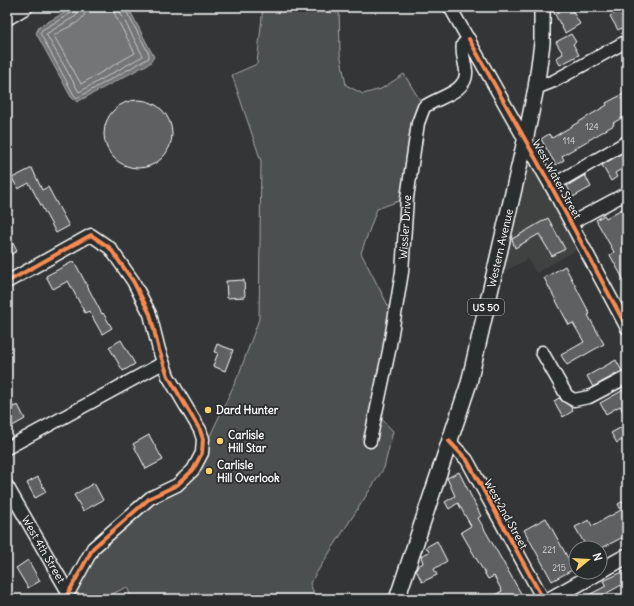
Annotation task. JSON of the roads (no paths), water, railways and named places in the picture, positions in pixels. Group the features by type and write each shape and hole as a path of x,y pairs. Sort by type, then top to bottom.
{"main road":[{"name":"Western Avenue","path":"397,599 468,383 536,88 542,43 542,7"},
{"path":"608,567 627,556"},
{"path":"551,599 585,580"}],"street":[{"path":"7,19 27,7"},
{"name":"West Water Street","path":"450,7 571,222 627,328"},
{"name":"Wissler Drive","path":"370,441 389,351 402,272 407,198 418,123 424,107 456,91 466,79 462,52 463,44 469,39"},
{"path":"536,88 554,81 627,41"},
{"path":"551,186 627,142"},
{"path":"571,222 627,193"},
{"path":"7,282 91,235 110,248 133,281 150,314 168,376 200,430 203,439 202,453 193,470 177,484 150,498 93,548 66,596"},
{"path":"542,352 567,396 574,400 589,397 627,377"},
{"path":"7,448 163,363"},
{"name":"West 2nd Street","path":"449,441 467,460 543,599"},
{"name":"West 4th Street","path":"7,486 66,596"}],"water":[{"path":"74,7 128,7 154,57 150,63 77,102 71,97 36,33 39,27"}],"place":[{"name":"Dard Hunter","path":"208,410"},
{"name":"Carlisle Hill Star","path":"220,441"},
{"name":"Carlisle Hill Overlook","path":"209,471"}]}
